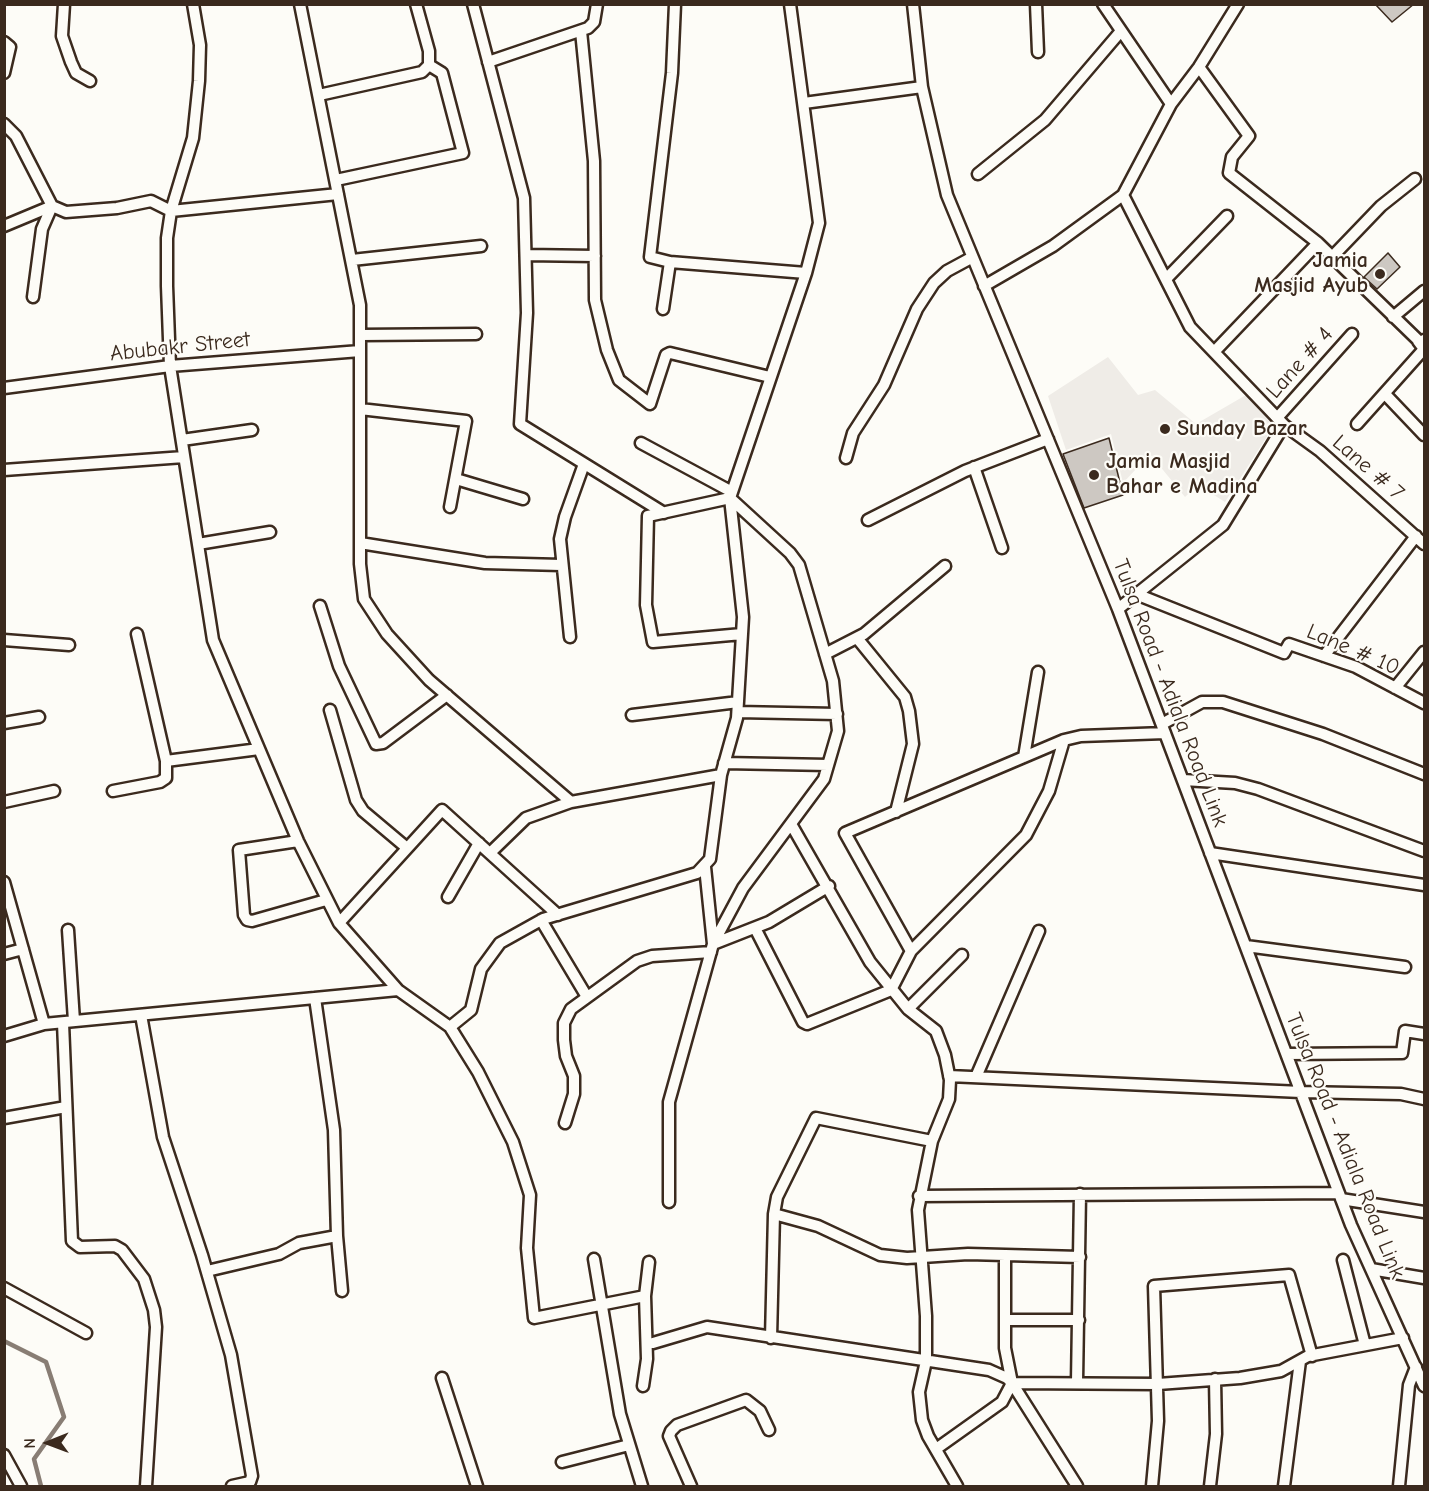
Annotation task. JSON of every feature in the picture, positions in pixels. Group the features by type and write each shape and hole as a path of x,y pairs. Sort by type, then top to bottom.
{"street":[{"path":"64,4 62,36 76,73 90,81"},
{"path":"193,4 200,45 199,81 193,138 171,211 167,262 170,366 213,640 298,841 339,923 398,990 450,1027 478,1072 513,1142 530,1195 527,1248 534,1318 645,1296"},
{"path":"300,4 360,304 360,543 361,585 364,599 387,634 447,695 571,802"},
{"path":"319,95 422,72 429,65 429,51 416,4"},
{"path":"473,4 524,198 527,313 520,424 664,513"},
{"path":"488,62 581,31 594,22 597,4"},
{"path":"675,4 672,73 650,255 654,260 670,262 806,273"},
{"path":"450,1027 471,1010 481,969 500,943 541,920 697,873 710,859 721,775 738,707 743,617 730,495 806,273 819,223 789,4"},
{"name":"Tulsa Road - Adiala Road Link","path":"913,4 922,87 947,195 971,258 1118,609 1340,1196 1425,1386"},
{"path":"1036,4 1038,52"},
{"path":"1103,4 1172,104"},
{"path":"984,286 1053,246 1123,195 1172,104 1199,67 1238,4"},
{"path":"581,31 594,161 595,300 607,350 620,381 650,404 666,355 670,353 770,377"},
{"path":"978,174 1045,120 1121,31"},
{"path":"4,42 10,47 4,73"},
{"path":"336,180 462,153 442,73 429,65"},
{"path":"1199,67 1249,136 1232,157 1229,173 1318,243 1421,341 1424,350 1357,424"},
{"path":"804,103 922,87"},
{"path":"4,124 16,136 52,206 66,212 117,208 151,201 171,211 338,194"},
{"path":"1332,257 1382,206 1415,179"},
{"name":"Lane # 7","path":"1123,195 1190,327 1280,421 1320,451 1420,540"},
{"path":"4,226 52,206"},
{"path":"33,297 42,229 52,206"},
{"path":"1166,279 1227,216"},
{"path":"1214,352 1318,243"},
{"path":"352,260 481,246"},
{"path":"526,255 595,256"},
{"path":"846,458 853,433 884,385 917,309 934,283 947,271 971,258"},
{"path":"663,309 670,262"},
{"path":"1393,316 1425,291"},
{"path":"361,335 476,334"},
{"name":"Lane # 4","path":"1118,609 1223,525 1280,421 1352,334"},
{"name":"Abubakr Street","path":"4,388 170,366 360,351"},
{"path":"1385,394 1425,435"},
{"path":"360,409 464,419 467,424 450,507"},
{"path":"182,440 252,430"},
{"path":"868,520 974,467 1048,440"},
{"path":"641,443 730,495 790,553 799,565 833,681 838,731 824,779 744,888 712,948 669,1102 669,1202"},
{"path":"4,470 184,457"},
{"path":"570,638 560,539 565,516 584,464"},
{"path":"974,467 1002,548"},
{"path":"456,479 523,500"},
{"path":"730,495 648,516 646,605 653,642 742,634"},
{"path":"198,544 270,532"},
{"path":"1324,656 1420,540"},
{"path":"360,543 485,562 561,565"},
{"path":"825,654 857,638 945,566"},
{"name":"Lane # 10","path":"1136,594 1284,653 1289,644 1356,667 1425,703"},
{"path":"320,606 339,666 376,744 383,743 447,695"},
{"path":"113,791 160,782 166,778 165,761 137,634"},
{"path":"857,638 905,697 909,711 913,744 896,812"},
{"path":"4,640 69,645"},
{"path":"1395,688 1425,652"},
{"path":"1024,758 1038,672"},
{"path":"911,951 845,833 1064,740 1081,736 1163,729 1202,702 1223,702 1323,734 1425,774"},
{"path":"632,715 738,707 837,714"},
{"path":"330,710 359,806 408,848"},
{"path":"4,723 39,717"},
{"path":"755,928 803,1022 807,1024 891,990 911,951 1026,835 1049,791 1064,740"},
{"path":"165,761 259,748"},
{"path":"724,763 828,765"},
{"path":"490,853 526,818 571,802 721,775"},
{"path":"1183,780 1235,783 1258,789 1422,850 1425,838"},
{"path":"4,802 54,791"},
{"path":"339,923 442,810 558,915"},
{"path":"791,824 829,886 870,962 908,1009 936,1031 949,1076 949,1099 932,1141 919,1196 920,1257 926,1316 926,1361 919,1392 922,1420 957,1486"},
{"path":"298,841 240,850 244,915 247,920 252,921 326,900"},
{"path":"448,897 479,843"},
{"path":"1210,853 1425,885"},
{"path":"705,867 712,948"},
{"path":"4,882 44,1024"},
{"path":"565,1123 574,1094 574,1076 566,1056 564,1023 571,1009 638,961 652,956 712,948 769,922 829,886"},
{"path":"541,920 587,997"},
{"path":"68,930 66,1107 72,1241 80,1247 115,1246 122,1250 144,1279 154,1310 156,1327 146,1486"},
{"path":"976,1077 1039,931"},
{"path":"1246,946 1406,967"},
{"path":"4,954 23,949"},
{"path":"908,1009 962,955"},
{"path":"4,1036 44,1024 398,990"},
{"path":"315,998 334,1130 337,1236 342,1291"},
{"path":"141,1015 163,1137 207,1271 231,1355 252,1476 250,1482 232,1486"},
{"path":"1287,1054 1402,1053 1405,1031 1425,1034"},
{"path":"949,1076 1301,1092 1401,1094 1425,1099"},
{"path":"4,1118 66,1107"},
{"path":"771,1338 774,1214 777,1197 816,1118 932,1141"},
{"path":"919,1196 1080,1194 1340,1196 1425,1212"},
{"path":"1077,1382 1080,1194"},
{"path":"774,1214 818,1226 880,1255 906,1258 1005,1255 1080,1257"},
{"path":"207,1271 279,1254 299,1243 337,1236"},
{"path":"936,1449 1002,1402 1012,1383 1005,1348 1005,1255"},
{"path":"594,1259 620,1414 642,1486"},
{"path":"1343,1260 1365,1345"},
{"path":"643,1386 647,1359 645,1296 649,1262"},
{"path":"1371,1269 1425,1278"},
{"path":"1152,1486 1158,1421 1154,1286 1289,1275 1312,1356"},
{"path":"4,1288 86,1333"},
{"path":"1005,1320 1079,1320"},
{"path":"653,1343 707,1327 989,1370 1007,1378 1012,1383 1077,1486"},
{"path":"1012,1383 1158,1384 1215,1379 1281,1371 1312,1356 1403,1338"},
{"path":"1284,1486 1300,1361"},
{"path":"1399,1486 1409,1385 1416,1368"},
{"path":"442,1378 477,1486"},
{"path":"1210,1486 1215,1434 1215,1379"},
{"path":"691,1486 669,1436 670,1431 677,1425 746,1400 760,1411 770,1430"},
{"path":"562,1462 629,1445"},
{"path":"4,1455 21,1486"}],"shaded area":[{"name":"Sunday Bazar","path":"1108,357 1138,395 1155,390 1196,424 1246,395 1275,424 1225,502 1198,485 1185,497 1150,454 1123,483 1111,434 1066,450 1048,396"}],"building":[{"path":"1375,4 1414,4 1392,22"},
{"name":"Jamia Masjid Ayub","path":"1388,253 1400,267 1377,289 1364,277"},
{"name":"Jamia Masjid Bahar e Madina","path":"1109,438 1123,495 1084,508 1063,454"}],"waterway":[{"path":"4,1341 46,1362 64,1417 34,1459 41,1486"}],"place":[{"name":"Jamia Masjid Ayub","path":"1380,274"},
{"name":"Sunday Bazar","path":"1165,429"},
{"name":"Jamia Masjid Bahar e Madina","path":"1094,475"}]}
